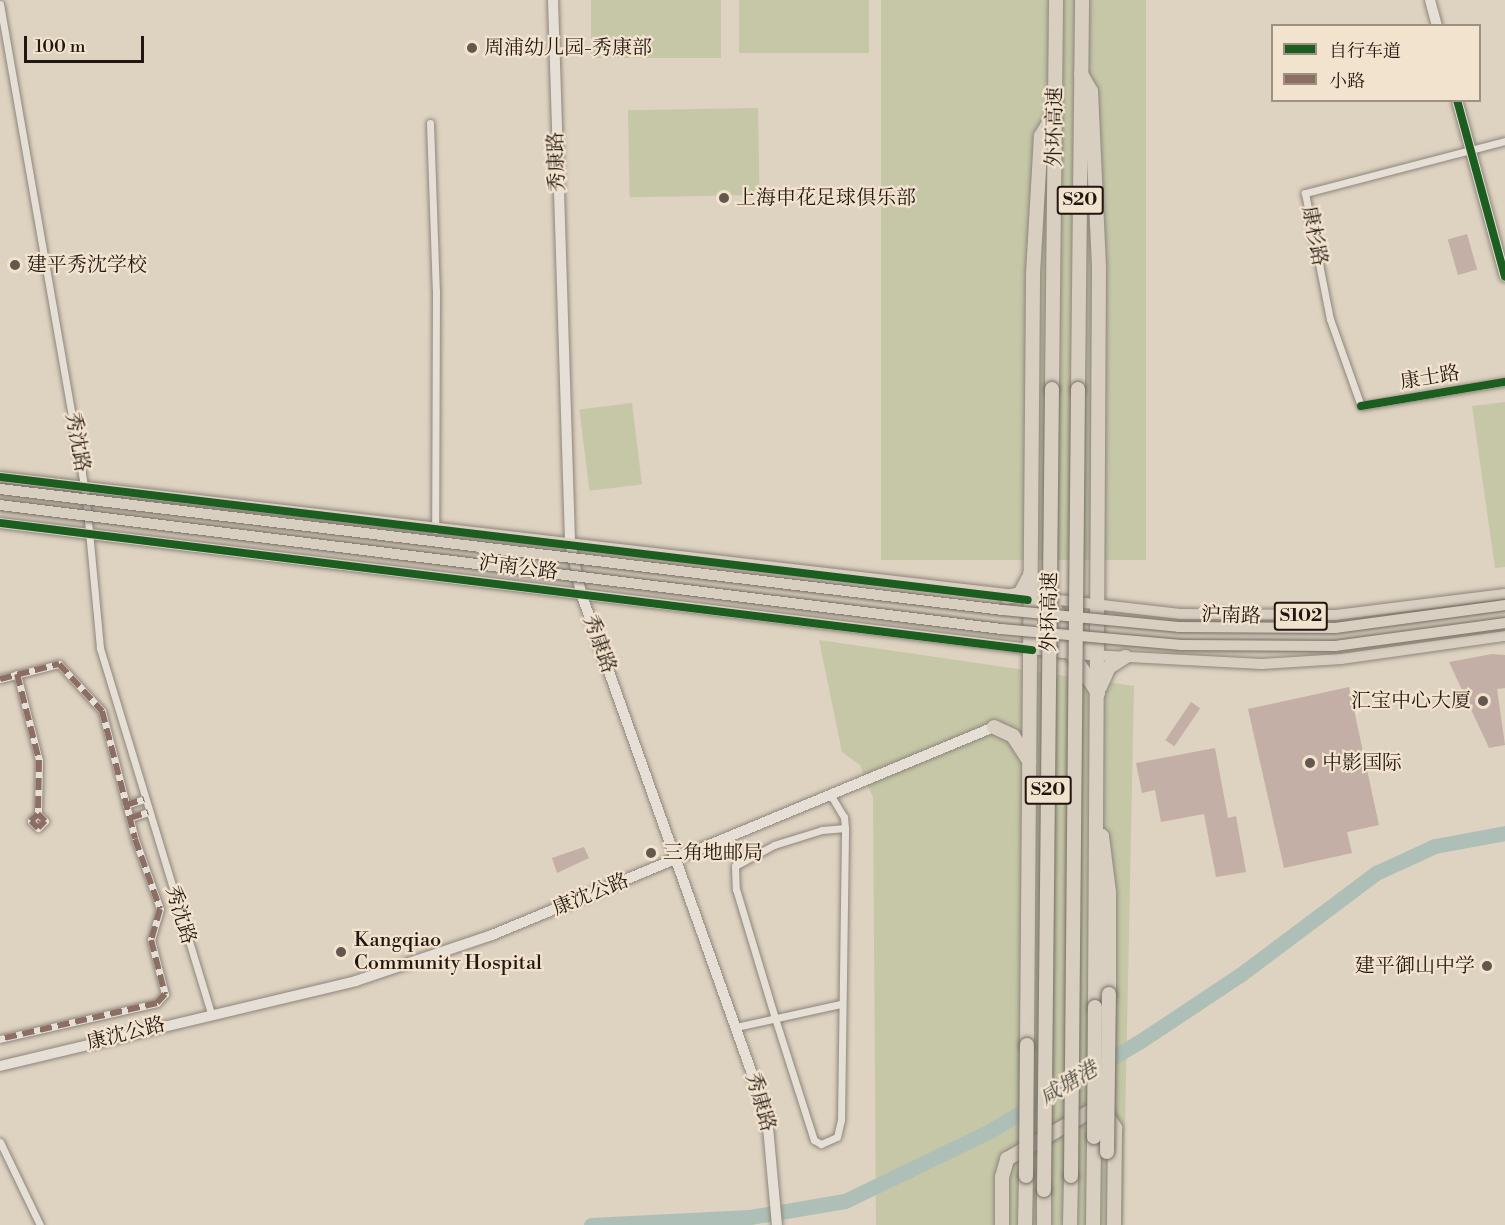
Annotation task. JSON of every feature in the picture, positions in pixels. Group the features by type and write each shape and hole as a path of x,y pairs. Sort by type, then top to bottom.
{"highway":[{"name":"外环高速","path":"1044,1225 1056,0"},
{"name":"外环高速","path":"1070,1225 1082,0"},
{"path":"1082,74 1091,91 1099,242 1096,656 1099,695 1093,1225"},
{"path":"1025,1224 1032,650 1028,600 1037,205 1041,136 1055,113"},
{"path":"1007,597 1024,589 1029,571"},
{"path":"1029,571 1048,602 1096,656"},
{"path":"1028,600 1072,654 1099,695"},
{"path":"1099,695 1109,667 1125,657"},
{"path":"994,727 1013,736 1030,762"},
{"path":"1097,819 1108,872 1106,1225"},
{"path":"1002,1225 1002,1177 1007,1159 1093,1110 1102,1110 1115,1128 1114,1225"}],"main road":[{"name":"沪南公路","path":"0,477 435,530 570,543 1028,600"},
{"path":"0,489 1178,627 1335,628 1505,605"},
{"path":"0,505 1001,628 1181,645 1335,646 1505,623"},
{"name":"沪南公路","path":"0,523 1032,650"},
{"name":"沪南路","path":"1028,600 1263,618 1410,609 1505,594"},
{"name":"S102","path":"1032,650 1096,656 1239,663 1341,659 1505,636"}],"street":[{"name":"秀康路","path":"553,0 570,543 581,593 767,1116 777,1225"},
{"path":"1430,0 1436,24"},
{"name":"秀沈路","path":"0,4 85,489 100,648 148,813 211,1013"},
{"path":"1458,102 1505,277"},
{"path":"430,123 436,291 435,530"},
{"name":"康杉路","path":"1361,406 1330,319 1305,193 1505,141"},
{"name":"康士路","path":"1361,406 1505,382"},
{"path":"0,679 59,664 97,701 126,805 160,909 151,940 162,1000 0,1039"},
{"path":"17,674 39,760 38,814"},
{"name":"康沈公路","path":"0,1066 211,1013 356,981 492,935 994,727"},
{"path":"830,794 844,817 845,828 841,1120 837,1137 829,1144 814,1140 736,889 735,866 774,845 822,830 845,828"},
{"path":"126,805 144,799"},
{"path":"130,818 148,813"},
{"path":"736,1027 841,1005"},
{"path":"0,1143 40,1225"}],"green space":[{"path":"591,0 721,0 721,58 591,58"},
{"path":"739,0 869,0 869,53 739,53"},
{"path":"881,0 1146,0 1146,560 881,560"},
{"path":"758,108 760,195 630,197 628,110"},
{"path":"1505,402 1505,567 1495,568 1472,406"},
{"path":"632,403 642,484 589,491 579,409"},
{"path":"819,640 1134,686 1123,1225 876,1225 873,798 860,765 842,752"}],"building":[{"path":"1467,234 1477,270 1458,275 1448,240"},
{"name":"汇宝中心大厦","path":"1492,654 1505,655 1505,688 1497,689 1505,745 1489,748 1449,662"},
{"path":"1349,687 1379,825 1347,832 1352,853 1284,868 1248,709"},
{"path":"1191,702 1200,708 1174,746 1165,740"},
{"path":"1215,748 1228,818 1236,816 1246,872 1216,877 1204,814 1161,822 1155,790 1142,793 1136,763"},
{"path":"584,847 589,858 557,873 552,858"}],"waterway":[{"name":"咸塘港","path":"591,1225 750,1217 845,1201 990,1131 1139,1042 1240,975 1376,873 1435,846 1505,833"}],"marked path":[{"path":"0,679 59,664 102,711 135,839 160,909 151,940 165,994 157,1003 0,1039"},
{"path":"17,674 39,760 38,814 31,821 38,828 45,821 38,814"},
{"path":"126,805 144,799"},
{"path":"130,818 148,812"}],"cycle path":[{"path":"1458,102 1505,277"},
{"path":"1361,406 1505,382"},
{"path":"0,477 1028,600"},
{"path":"0,523 1032,650"}],"place":[{"name":"周浦幼儿园-秀康部","path":"472,48"},
{"name":"上海申花足球俱乐部","path":"724,198"},
{"name":"建平秀沈学校","path":"15,265"},
{"name":"汇宝中心大厦","path":"1483,701"},
{"name":"中影国际","path":"1310,763"},
{"name":"三角地邮局","path":"651,853"},
{"name":"Kangqiao Community Hospital","path":"341,952"},
{"name":"建平御山中学","path":"1487,966"}]}
